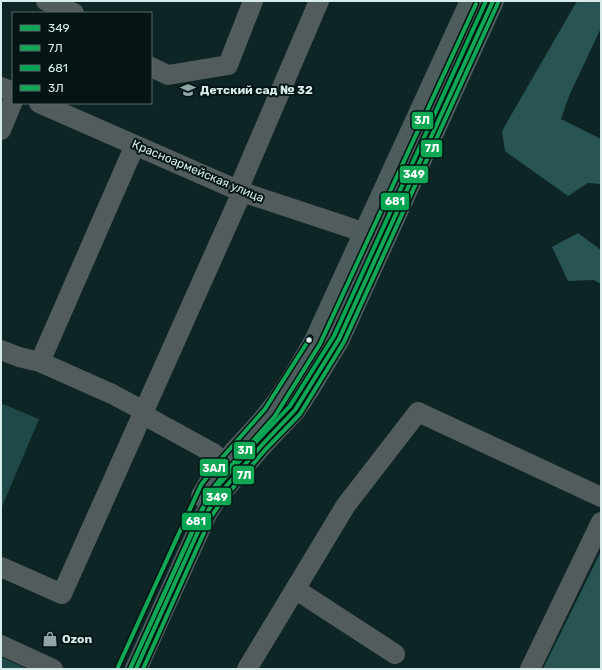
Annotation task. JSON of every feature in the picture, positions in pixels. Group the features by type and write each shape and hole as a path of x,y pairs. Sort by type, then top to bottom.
{"main road":[{"path":"136,669 206,514 216,498 294,410 310,387 339,339 374,236 471,1"},
{"path":"123,669 206,488 225,463 270,413 315,341 374,236 494,1"}],"street":[{"path":"46,1 72,12"},
{"path":"152,67 168,75 228,65 253,1"},
{"path":"1,567 62,594 240,191 319,1"},
{"path":"1,87 12,92"},
{"path":"1,130 12,103"},
{"name":"Красноармейская улица","path":"41,104 240,191 374,236"},
{"path":"40,362 135,145"},
{"path":"1,350 19,357 40,362 112,394 140,409 142,414 213,452 225,463"},
{"path":"247,669 346,505 418,412 601,497"},
{"path":"530,669 601,522"},
{"path":"295,589 395,654"},
{"path":"1,645 53,669"}],"shaded area":[{"path":"577,1 601,1 601,28 569,96 561,119 601,139 601,184 588,183 568,196 505,151 502,131"},
{"path":"578,233 601,250 601,284 594,280 568,281 552,247"},
{"path":"3,404 39,419 1,509 1,407"},
{"path":"601,551 601,669 543,669"},
{"path":"1,657 27,669 1,669"}],"transit line":[{"name":"681","path":"131,667 201,511 211,494 256,442 290,406 334,336 486,1"},
{"name":"349","path":"136,669 206,514 216,498 261,446 295,410 339,339 493,1"},
{"name":"7Л","path":"143,669 211,517 221,502 265,450 300,414 344,342 498,3"},
{"name":"3Л","path":"130,669 211,491 275,416 320,344 476,4"},
{"name":"3АЛ","path":"118,667 201,485 221,459 265,409 310,338"}],"place":[{"name":"Детский сад № 32","path":"188,90"},
{"name":"Ozon","path":"50,639"}]}
